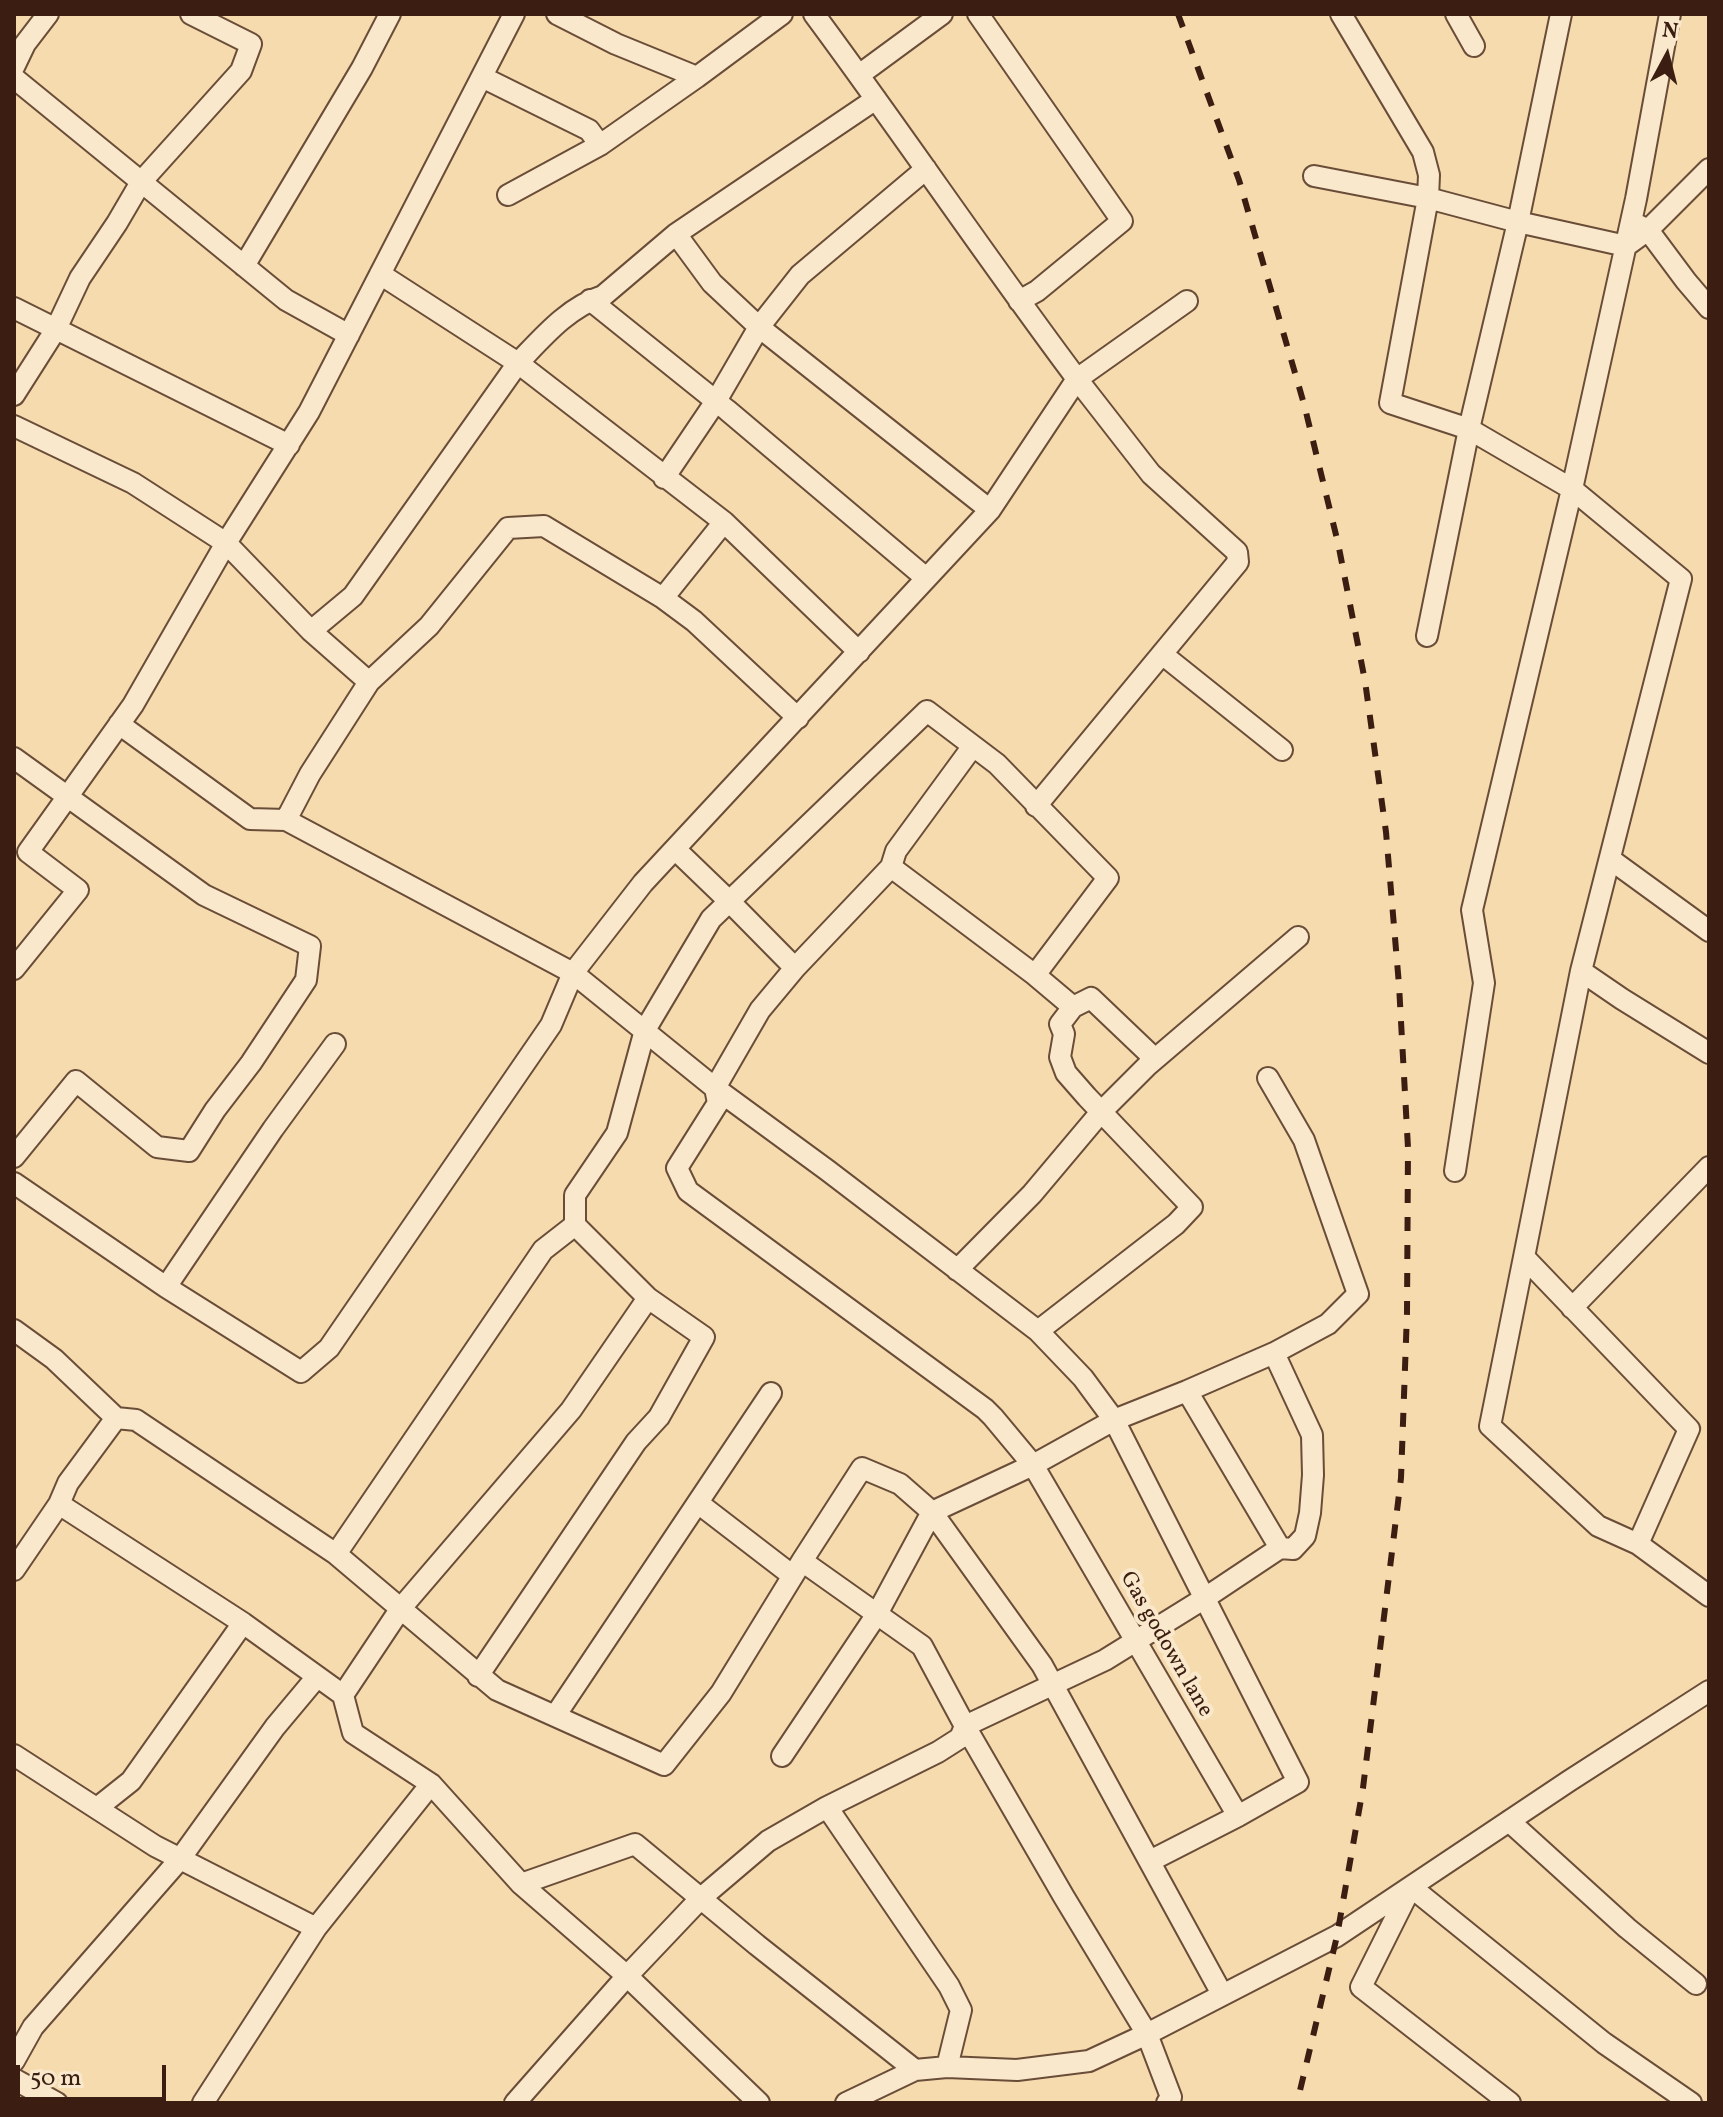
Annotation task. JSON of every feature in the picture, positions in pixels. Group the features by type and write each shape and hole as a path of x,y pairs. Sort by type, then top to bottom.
{"street":[{"path":"14,67 20,42 48,14"},
{"path":"14,395 56,329 80,278 141,182 241,71 251,44 191,14"},
{"path":"244,266 362,68 390,14"},
{"path":"14,969 78,890 28,852 133,705 226,543 309,412 514,14"},
{"path":"557,14 594,21 616,44 697,77"},
{"path":"508,195 600,145 782,14"},
{"path":"814,14 1019,301 1151,474 1237,552 1238,562 1036,806"},
{"path":"859,75 942,14"},
{"path":"978,14 1122,221 1037,291 1019,301"},
{"path":"1341,14 1423,152 1429,175 1428,198 1390,403 1469,429 1572,489 1681,579 1581,971 1490,1426 1598,1526 1638,1544 1709,1596"},
{"path":"1456,14 1474,46"},
{"path":"1427,636 1469,429 1518,222 1561,14"},
{"path":"1670,14 1640,226 1709,308"},
{"path":"482,77 589,130 600,145"},
{"path":"14,78 286,300 349,335"},
{"path":"311,631 353,596 518,363 551,329 590,300 603,296 676,234 876,99"},
{"path":"664,478 716,401 759,327 800,275 926,169"},
{"path":"1455,1171 1484,983 1472,910 1626,246 1640,226 1709,169"},
{"path":"1314,176 1428,198 1626,246"},
{"path":"676,234 712,283 759,327 990,510"},
{"path":"380,274 518,363 724,522 859,652"},
{"path":"590,300 716,401 926,578"},
{"path":"14,1183 166,1287 301,1372 329,1348 551,1025 573,973 643,883 990,510 1077,379 1187,301"},
{"path":"14,308 289,445"},
{"path":"14,426 133,483 226,543 311,631 369,682"},
{"path":"663,598 724,522"},
{"path":"286,820 310,774 369,682 429,626 508,528 544,526 663,598 694,621 798,718"},
{"path":"1162,654 1282,750"},
{"path":"478,1676 636,1442 659,1417 704,1337 648,1298 575,1225 575,1195 617,1133 645,1030 711,919 927,711 997,764 1108,878 1035,975"},
{"path":"119,724 250,819 286,820 573,973 715,1088 1038,1331 1083,1378 1114,1420 1298,1782 1150,1861"},
{"path":"715,1088 760,1010 795,968 891,867 896,851 973,746"},
{"path":"14,758 204,895 310,946 306,980 189,1151 157,1147 76,1081 14,1157"},
{"path":"675,849 795,968"},
{"path":"1610,859 1709,931"},
{"path":"891,867 1073,1007"},
{"path":"957,1270 1032,1194 1101,1112 1155,1059 1298,937"},
{"path":"1581,971 1709,1053"},
{"path":"1038,1331 1176,1224 1192,1207 1066,1073 1060,1057 1064,1034 1060,1024 1073,1007 1091,998 1155,1059"},
{"path":"166,1287 335,1044"},
{"path":"782,1756 877,1614 932,1512 1033,1465 1114,1420 1274,1353 1328,1324 1358,1294 1304,1140 1268,1078"},
{"name":"Gas godown lane","path":"715,1088 718,1103 677,1168 688,1191 993,1417 1033,1465 1238,1816"},
{"path":"1572,1308 1709,1167"},
{"path":"336,1554 543,1250 575,1225"},
{"path":"1524,1257 1689,1429 1638,1544"},
{"path":"343,1695 401,1608 571,1410 648,1298"},
{"path":"14,1330 54,1359 116,1418 136,1420 336,1554 497,1690 664,1765 721,1693 862,1468 900,1484 932,1512 1042,1665 1222,1994"},
{"path":"515,2103 701,1898 768,1841 827,1807 938,1752 960,1738 965,1726 1105,1660 1280,1548 1293,1549 1305,1536 1310,1513 1312,1435 1274,1353"},
{"path":"1187,1391 1280,1548"},
{"path":"555,1716 771,1393"},
{"path":"14,1570 59,1504 68,1483 116,1418"},
{"path":"698,1503 798,1568 877,1614 922,1646 1064,1897 1147,2034 1171,2097 1167,2103"},
{"path":"59,1504 243,1623 343,1695 353,1733 431,1784 521,1884 627,1976 759,2103"},
{"path":"97,1808 131,1781 243,1623"},
{"path":"14,2061 33,2027 180,1859 275,1727 316,1678"},
{"path":"846,2103 915,2070 947,2067 1017,2070 1089,2061 1147,2034 1337,1936 1509,1821 1707,1696"},
{"path":"14,1755 155,1846 316,1928"},
{"path":"203,2103 316,1928 431,1784"},
{"path":"827,1807 949,1986 961,2010 947,2067"},
{"path":"1509,1821 1627,1928 1696,1984"},
{"path":"521,1884 635,1844 915,2070"},
{"path":"1411,1887 1361,1987 1510,2103"},
{"path":"1411,1887 1604,2043 1691,2103"},
{"path":"14,2079 57,2103"}],"railway":[{"path":"1178,14 1239,180 1304,404 1338,543 1365,681 1386,832 1399,985 1408,1148 1407,1313 1401,1478 1363,1788 1337,1936 1297,2103"}]}
